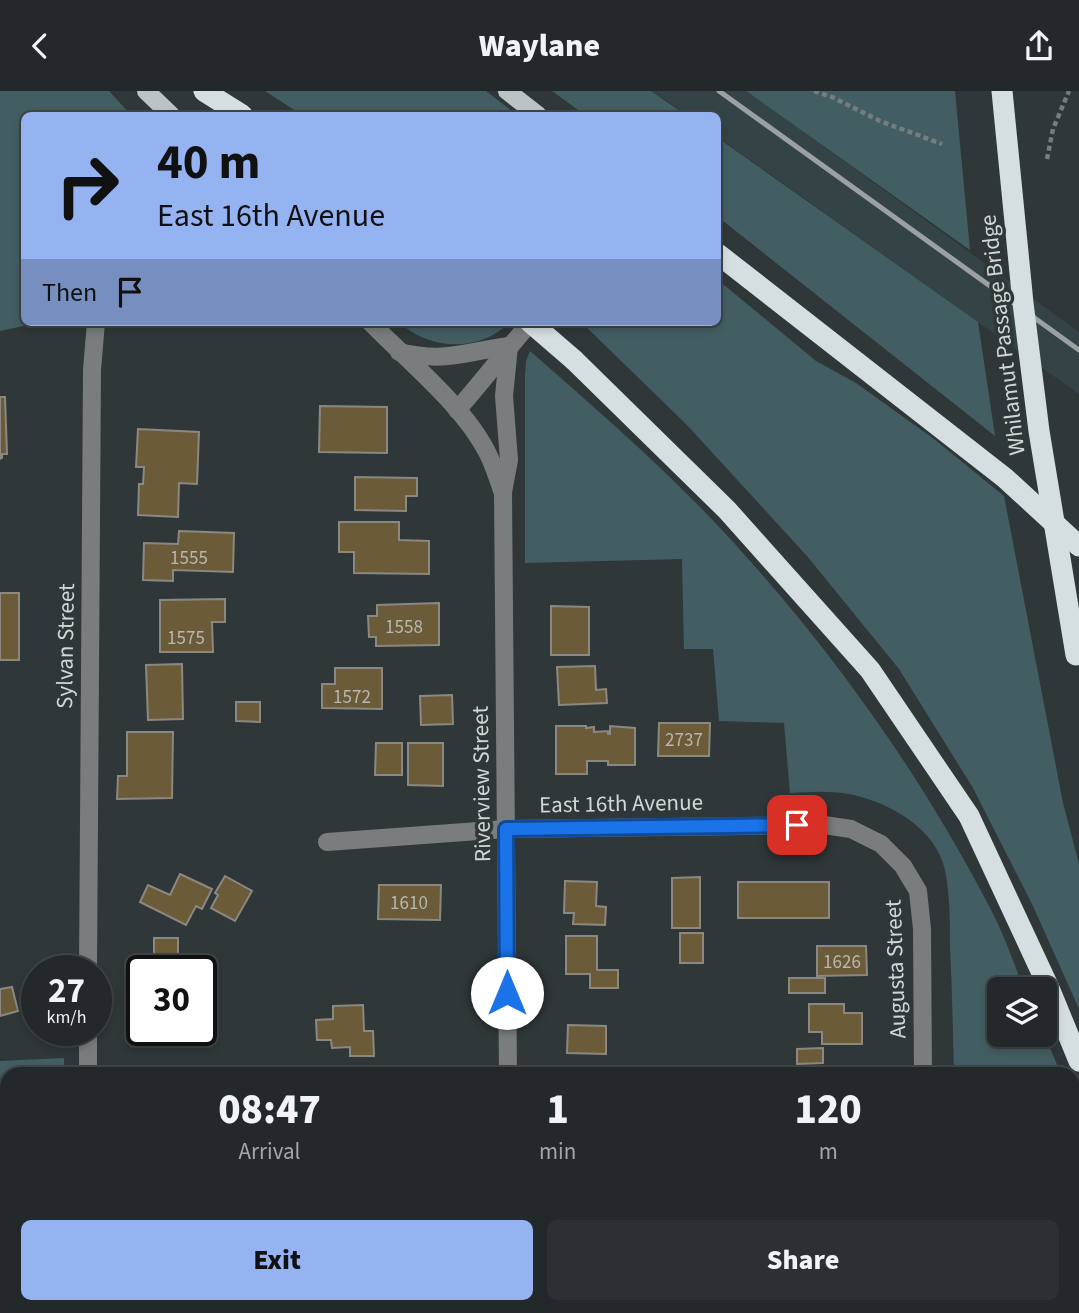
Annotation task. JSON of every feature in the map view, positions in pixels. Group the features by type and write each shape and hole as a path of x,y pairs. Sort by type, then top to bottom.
{"highway":[{"path":"204,91 237,112"},
{"name":"Whilamut Passage Bridge","path":"1002,91 1021,289 1039,431 1078,661"},
{"path":"721,256 1005,478 1079,546"},
{"path":"536,326 574,360 727,510 870,670 969,815 1049,988 1079,1061"}],"main road":[{"path":"146,91 168,112"},
{"path":"507,91 534,112"}],"street":[{"name":"Sylvan Street","path":"88,955 92,370 96,326"},
{"name":"Riverview Street","path":"374,326 473,429 488,453 503,493"},
{"path":"457,410 527,326"},
{"name":"Riverview Street","path":"508,1067 503,493 509,460 504,396 509,346"},
{"path":"399,352 421,357 445,358 509,346"},
{"name":"East 16th Avenue","path":"327,842 506,829 824,825 851,829 869,836 904,866"},
{"name":"Augusta Street","path":"904,866 918,891 921,906 923,1067"},
{"path":"88,1046 88,1067"}],"path":[{"path":"814,91 880,121 942,144"},
{"path":"1047,159 1053,129 1069,91"}],"shaded area":[{"path":"0,91 109,91 128,112 21,112 21,326 23,326 0,331"},
{"path":"265,91 486,91 513,112 297,112"},
{"path":"552,91 651,91 682,112 581,112"},
{"path":"652,91 746,91 775,111 1079,332 1079,394 721,139 721,112 684,112"},
{"path":"746,91 955,91 970,250 749,93"},
{"path":"721,140 978,322 995,436 721,219"},
{"path":"721,282 816,361 856,383 934,439 1004,496 1063,803 1079,864 1079,1009 1033,906 973,788 899,669 807,556 687,425 585,326 721,326"},
{"path":"404,326 503,328 491,336 464,344 436,342"},
{"path":"530,351 637,446 698,505 821,645 928,798 1003,936 1019,977 987,977 987,1047 1050,1047 1058,1067 954,1067 949,898 940,855 922,831 883,805 846,793 790,793 784,723 719,721 713,649 684,649 682,559 525,563 525,375"},
{"path":"64,1058 64,1067 0,1067 0,1061"}],"building":[{"path":"0,397 5,397 7,454 2,454 0,459"},
{"path":"320,406 387,407 387,453 319,452"},
{"path":"138,429 199,432 197,484 179,483 178,517 138,515 139,484 143,484 144,467 136,467"},
{"path":"355,477 417,478 417,496 406,496 406,511 355,510"},
{"path":"339,522 399,522 399,540 429,541 429,574 354,573 354,552 339,552"},
{"path":"179,531 234,533 233,572 173,570 173,581 143,580 144,543 178,544"},
{"path":"0,593 19,593 19,660 0,660"},
{"path":"225,599 225,622 212,622 213,652 160,652 160,600"},
{"path":"439,603 439,645 376,646 376,637 369,637 368,616 377,616 377,605"},
{"path":"551,606 589,607 589,655 551,655"},
{"path":"182,664 183,719 148,720 146,665"},
{"path":"595,666 596,690 606,689 607,703 559,705 557,667"},
{"path":"335,668 382,668 382,709 322,708 322,684 335,684"},
{"path":"452,695 453,724 421,725 420,696"},
{"path":"236,702 260,702 260,722 236,721"},
{"path":"659,723 710,723 709,756 658,756"},
{"path":"556,726 594,727 594,732 608,731 608,734 610,726 635,728 635,765 608,765 608,761 587,761 587,774 556,774"},
{"path":"127,732 173,732 172,798 117,799 118,776 127,776"},
{"path":"376,743 402,743 402,775 375,775"},
{"path":"408,743 443,743 443,786 408,785"},
{"path":"180,874 212,889 202,909 196,906 186,925 140,902 148,885 170,895"},
{"path":"225,876 252,891 235,921 211,908 218,895 215,893"},
{"path":"700,877 700,928 672,928 672,878"},
{"path":"565,881 597,882 596,906 606,907 605,925 573,924 574,913 564,913"},
{"path":"738,882 829,882 829,918 738,918"},
{"path":"379,885 441,885 440,920 378,919"},
{"path":"680,933 703,933 703,963 680,963"},
{"path":"566,936 597,936 597,970 618,970 618,988 590,988 590,974 566,974"},
{"path":"154,938 178,938 178,955 154,955"},
{"path":"817,946 866,946 867,975 817,976"},
{"path":"789,978 825,978 825,993 789,993"},
{"path":"12,987 18,1011 0,1016 0,989"},
{"path":"809,1004 844,1004 844,1013 862,1013 862,1044 822,1044 822,1032 809,1032"},
{"path":"363,1005 364,1031 373,1031 374,1056 350,1056 350,1047 332,1048 331,1040 317,1040 316,1020 333,1019 333,1006"},
{"path":"568,1025 606,1026 606,1054 567,1053"},
{"path":"823,1048 823,1063 797,1064 797,1049"}],"railway":[{"path":"719,91 1079,350"}],"route":[{"path":"507,993 506,829 797,825"}]}
